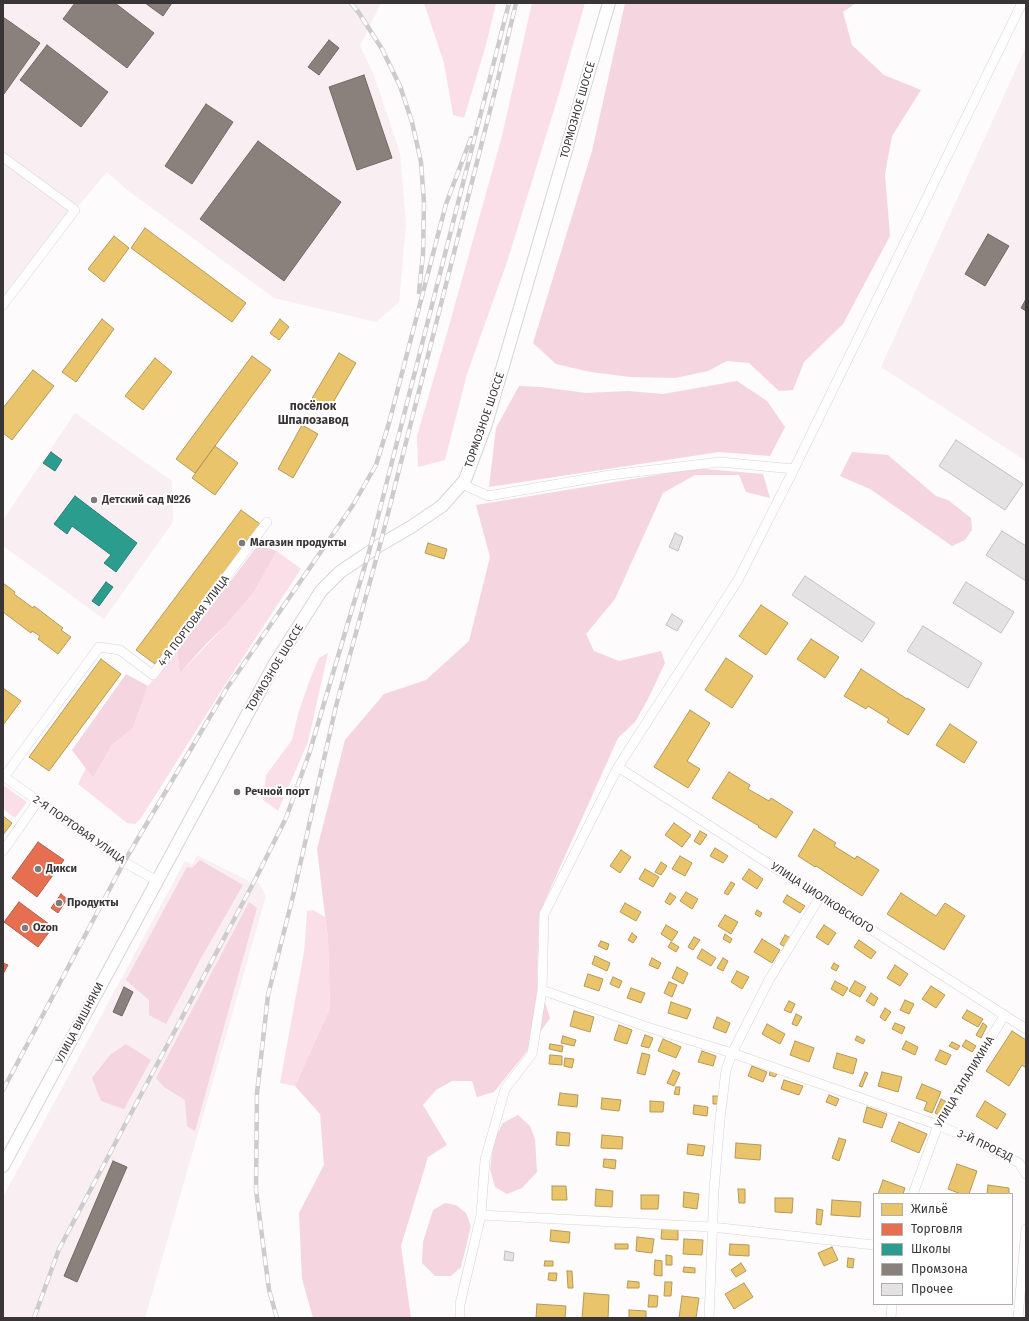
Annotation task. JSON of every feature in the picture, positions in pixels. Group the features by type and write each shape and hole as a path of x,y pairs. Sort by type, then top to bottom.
{"street":[{"name":"ТОРМОЗНОЕ ШОССЕ","path":"157,881 274,665 321,591 340,572 380,545 411,528 442,506 465,480 486,424 609,3"},
{"path":"460,1318 460,1304 481,1215 485,1160 505,1089 532,1054 542,990 544,914 618,767 738,580 1022,3"},
{"path":"3,157 75,210 3,305"},
{"path":"462,484 488,496 610,475 720,462 794,468"},
{"name":"4-Я ПОРТОВАЯ УЛИЦА","path":"4,777 99,647 120,650 153,675 267,522"},
{"name":"УЛИЦА ЦИОЛКОВСКОГО","path":"618,767 1026,1029"},
{"name":"2-Я ПОРТОВАЯ УЛИЦА","path":"4,777 124,862 157,881"},
{"path":"3,851 38,801"},
{"name":"УЛИЦА ВИШНЯКИ","path":"3,1166 157,881"},
{"path":"709,1318 712,1227 720,1119 726,1070 732,1054 769,980 820,897"},
{"name":"3-Й ПРОЕЗД","path":"542,990 938,1125 1019,1162 1026,1174"},
{"name":"УЛИЦА ТАЛАЛИХИНА","path":"913,1193 938,1125 1004,1016"},
{"path":"481,1215 712,1227 873,1245"},
{"path":"1018,1318 1026,1229"},
{"path":"891,1318 892,1305"}],"shaded area":[{"path":"3,3 381,3 360,46 374,75 400,153 406,224 399,302 376,322 274,298 126,189 107,172 75,210 3,304"},
{"path":"424,3 496,3 486,45 464,118 453,115 444,63"},
{"path":"532,3 585,3 558,97 507,262 467,374 445,460 418,467 417,436 502,136"},
{"path":"625,3 856,3 843,12 852,45 884,75 921,90 892,136 885,174 890,236 843,324 804,362 793,390 779,391 749,363 727,361 708,371 675,378 630,377 591,372 556,364 533,343 592,151"},
{"path":"1026,47 1026,461 881,367"},
{"path":"737,381 767,401 785,427 770,456 719,452 489,487 496,428 519,386 541,387 586,393 628,391 663,394"},
{"name":"Детский сад №26","path":"75,413 172,481 173,522 104,619 3,546 3,520"},
{"path":"852,452 888,455 936,496 948,500 971,518 972,530 965,540 952,546 870,489 840,476"},
{"path":"693,468 763,474 770,498 746,492 739,475 695,475 663,493 615,599 586,634 594,651 619,661 661,651 665,663 635,722 618,738 539,914 537,977 550,1018 524,1055 494,1092 477,1097 472,1081 452,1081 436,1090 423,1105 447,1145 428,1157 401,1246 411,1318 313,1318 302,1279 299,1213 324,1165 320,1114 295,1086 330,1008 328,940 317,849 345,740 384,694 426,680 469,641 490,557 476,505"},
{"path":"258,545 277,551 254,592 226,625 206,644 180,673 177,651"},
{"path":"277,551 301,569 223,688 141,818 135,824 127,823 78,784 86,768 93,778 112,745 133,728 148,686 177,651 180,673 226,625 254,592"},
{"path":"328,653 308,742 278,811 263,800 266,775 292,740 298,714 310,679 319,658"},
{"path":"126,674 148,686 133,728 112,745 93,778 72,750"},
{"path":"3,785 27,802 15,818 3,809"},
{"path":"197,855 253,883 259,883 266,896 145,1318 3,1318 3,1197 185,861 192,865"},
{"path":"200,860 243,885 200,960 166,1024 149,1015 149,1000 126,980 187,867 192,868"},
{"path":"249,902 257,908 195,1131 187,1126 185,1100 164,1087 156,1078"},
{"path":"313,910 325,917 328,940 330,1008 295,1086 280,1083 304,952 307,911"},
{"path":"126,1044 151,1060 124,1109 101,1101 92,1078 110,1055"},
{"path":"518,1115 530,1126 535,1139 537,1172 522,1188 507,1194 495,1187 490,1169 494,1140 503,1123"},
{"path":"445,1203 456,1205 466,1213 471,1226 461,1267 451,1276 435,1276 422,1263 423,1242 433,1210"}],"building: Жильё":[{"path":"145,228 246,303 232,322 131,248"},
{"path":"114,236 129,248 104,282 88,269"},
{"path":"102,319 114,329 76,382 62,372"},
{"path":"280,319 289,327 279,340 270,333"},
{"path":"339,353 356,363 328,411 311,400"},
{"path":"252,356 271,370 195,473 176,459"},
{"path":"155,358 172,372 143,410 125,396"},
{"path":"33,370 54,386 12,440 3,433 3,408"},
{"path":"302,425 318,434 293,478 278,469"},
{"path":"215,446 238,463 215,495 192,478"},
{"path":"241,510 260,524 155,664 136,650"},
{"path":"428,543 447,549 444,559 425,553"},
{"path":"3,583 15,592 14,594 33,608 34,606 63,628 61,630 71,637 58,654 38,639 40,636 32,631 31,633 3,612"},
{"path":"761,605 788,623 766,655 739,636"},
{"path":"811,639 839,657 825,678 797,659"},
{"path":"726,658 753,676 732,708 705,690"},
{"path":"101,659 121,674 49,771 29,757"},
{"path":"861,669 925,709 908,735 887,722 889,719 868,706 866,709 844,696"},
{"path":"3,688 21,701 3,725"},
{"path":"690,710 710,723 687,761 700,769 688,788 654,767"},
{"path":"950,724 977,742 964,763 936,745"},
{"path":"729,772 750,785 748,789 769,801 771,798 793,812 776,838 712,798"},
{"path":"3,816 12,823 3,835"},
{"path":"674,823 691,835 682,847 665,835"},
{"path":"814,829 836,843 834,846 855,859 857,856 879,870 862,896 798,856"},
{"path":"700,831 707,835 700,845 694,841"},
{"path":"715,848 728,856 723,863 710,856"},
{"path":"621,850 631,857 620,873 610,866"},
{"path":"680,856 692,863 685,876 672,869"},
{"path":"661,862 667,866 661,875 655,872"},
{"path":"645,869 659,877 653,887 639,879"},
{"path":"749,869 763,879 757,889 742,879"},
{"path":"731,882 735,884 728,895 724,893"},
{"path":"686,892 698,899 692,909 680,901"},
{"path":"670,893 676,897 670,905 665,902"},
{"path":"901,893 936,916 945,903 965,916 944,950 887,914"},
{"path":"787,895 805,906 800,913 783,902"},
{"path":"625,903 641,912 636,921 620,912"},
{"path":"757,910 762,913 760,917 755,914"},
{"path":"725,915 738,922 731,934 718,926"},
{"path":"666,925 678,932 672,941 661,934"},
{"path":"824,925 836,933 828,945 816,937"},
{"path":"632,933 637,937 633,943 628,940"},
{"path":"725,934 732,939 730,943 723,939"},
{"path":"785,935 791,938 785,947 780,944"},
{"path":"694,937 700,940 693,950 688,947"},
{"path":"762,939 780,950 772,963 754,952"},
{"path":"859,940 876,952 871,959 854,947"},
{"path":"601,941 609,944 607,950 598,946"},
{"path":"671,942 679,947 676,952 668,947"},
{"path":"702,949 716,958 711,966 697,958"},
{"path":"595,956 610,963 607,971 592,964"},
{"path":"652,958 661,963 658,969 649,965"},
{"path":"723,958 728,961 723,971 717,968"},
{"path":"834,963 839,966 836,971 831,968"},
{"path":"895,965 908,974 900,986 887,978"},
{"path":"677,967 688,973 683,984 672,978"},
{"path":"737,971 749,977 742,989 731,982"},
{"path":"588,974 603,979 599,991 584,986"},
{"path":"613,977 622,981 619,988 610,984"},
{"path":"835,981 848,988 843,996 831,989"},
{"path":"855,981 866,987 860,997 849,991"},
{"path":"669,982 677,985 672,997 664,993"},
{"path":"931,986 945,995 936,1008 922,999"},
{"path":"631,988 645,993 641,1003 627,998"},
{"path":"871,993 878,998 874,1006 866,1001"},
{"path":"905,1000 914,1004 909,1014 900,1010"},
{"path":"789,1001 795,1004 791,1013 784,1010"},
{"path":"671,1002 691,1009 687,1019 668,1013"},
{"path":"885,1008 891,1012 885,1021 880,1017"},
{"path":"967,1010 983,1019 978,1027 962,1018"},
{"path":"574,1011 594,1017 590,1032 570,1026"},
{"path":"796,1014 802,1017 797,1026 792,1024"},
{"path":"717,1017 730,1023 726,1033 713,1028"},
{"path":"895,1023 905,1027 902,1034 892,1029"},
{"path":"983,1023 987,1026 981,1038 976,1035"},
{"path":"767,1024 785,1034 780,1044 762,1034"},
{"path":"619,1025 632,1030 627,1044 614,1040"},
{"path":"1012,1031 1026,1040 1026,1068 1022,1065 1009,1086 986,1071"},
{"path":"645,1035 653,1038 649,1048 641,1046"},
{"path":"563,1036 576,1040 574,1046 561,1043"},
{"path":"857,1036 865,1040 863,1044 855,1040"},
{"path":"663,1039 681,1047 676,1058 658,1051"},
{"path":"966,1040 976,1046 972,1052 962,1046"},
{"path":"795,1041 814,1048 809,1062 790,1055"},
{"path":"906,1041 918,1047 915,1055 902,1049"},
{"path":"952,1042 960,1046 957,1050 949,1046"},
{"path":"550,1044 563,1046 562,1052 549,1049"},
{"path":"940,1050 951,1055 946,1065 935,1060"},
{"path":"702,1051 716,1056 713,1066 698,1062"},
{"path":"642,1053 650,1055 645,1075 637,1073"},
{"path":"837,1053 857,1059 853,1074 833,1068"},
{"path":"550,1055 562,1056 562,1065 549,1064"},
{"path":"565,1058 574,1059 572,1068 564,1066"},
{"path":"752,1066 767,1072 763,1082 748,1076"},
{"path":"771,1069 778,1072 775,1077 769,1075"},
{"path":"673,1070 680,1073 674,1086 667,1083"},
{"path":"865,1072 868,1073 862,1087 859,1086"},
{"path":"882,1072 902,1077 898,1092 878,1086"},
{"path":"784,1080 803,1086 799,1095 781,1089"},
{"path":"922,1084 941,1092 932,1113 924,1110 927,1102 916,1098"},
{"path":"676,1087 680,1087 679,1095 674,1094"},
{"path":"560,1093 578,1095 577,1107 558,1105"},
{"path":"829,1095 839,1099 836,1106 826,1102"},
{"path":"713,1096 721,1096 721,1104 713,1104"},
{"path":"602,1098 621,1100 619,1111 601,1109"},
{"path":"941,1099 947,1102 941,1116 935,1113"},
{"path":"650,1101 664,1102 663,1112 650,1112"},
{"path":"985,1101 1006,1114 997,1129 976,1116"},
{"path":"694,1105 708,1107 707,1116 693,1114"},
{"path":"867,1107 887,1114 882,1128 863,1122"},
{"path":"899,1122 927,1134 919,1153 891,1141"},
{"path":"557,1132 570,1133 569,1146 556,1145"},
{"path":"602,1135 623,1137 622,1149 601,1148"},
{"path":"839,1138 846,1140 839,1161 832,1158"},
{"path":"736,1143 761,1145 760,1160 735,1158"},
{"path":"688,1144 705,1146 703,1156 687,1154"},
{"path":"604,1159 616,1160 615,1169 603,1167"},
{"path":"957,1164 977,1171 969,1193 958,1193 948,1189"},
{"path":"883,1180 905,1188 903,1193 878,1193"},
{"path":"988,1185 1009,1188 1009,1193 987,1193"},
{"path":"552,1186 566,1186 567,1200 552,1200"},
{"path":"596,1189 613,1191 612,1207 595,1206"},
{"path":"738,1189 745,1189 745,1203 739,1203"},
{"path":"684,1192 699,1194 697,1209 683,1207"},
{"path":"641,1195 659,1195 658,1209 641,1209"},
{"path":"775,1198 793,1198 792,1213 775,1212"},
{"path":"832,1200 861,1202 860,1217 831,1215"},
{"path":"817,1209 823,1210 821,1225 816,1224"},
{"path":"662,1228 678,1230 678,1240 661,1239"},
{"path":"551,1230 570,1232 569,1243 550,1241"},
{"path":"637,1237 654,1239 652,1253 636,1251"},
{"path":"684,1239 703,1240 702,1255 683,1254"},
{"path":"615,1244 628,1244 628,1249 615,1249"},
{"path":"730,1244 749,1245 749,1256 729,1255"},
{"path":"832,1247 838,1260 824,1266 818,1253"},
{"path":"666,1255 672,1256 672,1265 666,1265"},
{"path":"848,1258 854,1259 853,1268 847,1267"},
{"path":"655,1260 662,1261 662,1276 654,1275"},
{"path":"545,1261 553,1261 553,1266 544,1266"},
{"path":"741,1263 746,1271 736,1277 731,1270"},
{"path":"684,1267 695,1268 695,1273 683,1272"},
{"path":"567,1271 572,1271 573,1288 568,1288"},
{"path":"549,1273 557,1273 556,1281 548,1280"},
{"path":"628,1281 639,1282 639,1288 627,1288"},
{"path":"665,1282 672,1282 671,1296 664,1296"},
{"path":"744,1283 753,1297 734,1309 725,1294"},
{"path":"584,1293 609,1295 608,1318 582,1318"},
{"path":"649,1295 658,1296 657,1307 648,1307"},
{"path":"682,1296 699,1298 696,1318 679,1318"},
{"path":"537,1304 566,1306 565,1318 536,1318"},
{"path":"629,1310 646,1311 646,1318 629,1318"}],"building: Торговля":[{"name":"Дикси","path":"38,842 64,860 37,897 12,878"},
{"name":"Продукты","path":"61,894 67,899 58,913 51,908"},
{"path":"19,902 53,927 38,947 4,922"},
{"path":"3,963 8,965 3,974"}],"building: Школы":[{"path":"51,452 62,460 55,471 43,463"},
{"path":"75,496 137,543 116,572 104,563 111,555 72,526 67,534 54,524"},
{"path":"106,582 113,587 99,606 92,601"}],"building: Промзона":[{"path":"75,3 115,3 154,33 127,68 63,19"},
{"path":"145,3 172,3 163,16"},
{"path":"3,17 40,43 4,94 3,94"},
{"path":"329,40 339,48 319,75 308,67"},
{"path":"47,45 108,92 81,127 20,80"},
{"path":"364,75 392,158 357,170 329,87"},
{"path":"206,104 233,122 192,184 165,166"},
{"path":"258,141 341,202 284,281 200,219"},
{"path":"988,234 1009,246 985,286 965,274"},
{"path":"1026,299 1026,311 1021,308"},
{"path":"124,987 133,992 122,1016 113,1012"},
{"path":"113,1161 127,1167 77,1282 64,1276"}],"building: Прочее":[{"path":"956,440 1023,484 1005,510 939,466"},
{"path":"1002,531 1026,546 1026,581 986,555"},
{"path":"675,533 683,537 678,551 669,547"},
{"path":"805,576 875,623 862,642 792,595"},
{"path":"966,582 1014,612 1001,633 953,603"},
{"path":"672,614 683,621 677,631 666,625"},
{"path":"923,626 982,663 968,688 907,651"},
{"path":"505,1251 514,1253 513,1261 504,1260"}],"railway":[{"path":"351,3 382,49 400,86 412,122 421,162 424,203 423,254 419,292"},
{"path":"34,1318 59,1249 256,878 286,818 309,754 369,552 509,3"},
{"path":"277,1318 269,1290 256,1190 257,1093 268,995 293,896 336,706 380,545 516,3"},
{"path":"3,1090 124,862 227,688 353,505 376,465 389,423 446,204 471,138"}],"place":[{"name":"Детский сад №26","path":"94,500"},
{"name":"Магазин продукты","path":"242,543"},
{"name":"Речной порт","path":"237,792"},
{"name":"Дикси","path":"38,869"},
{"name":"Продукты","path":"59,903"},
{"name":"Ozon","path":"25,928"}],"district":[{"name":"посёлок Шпалозавод","path":"313,414"}]}
